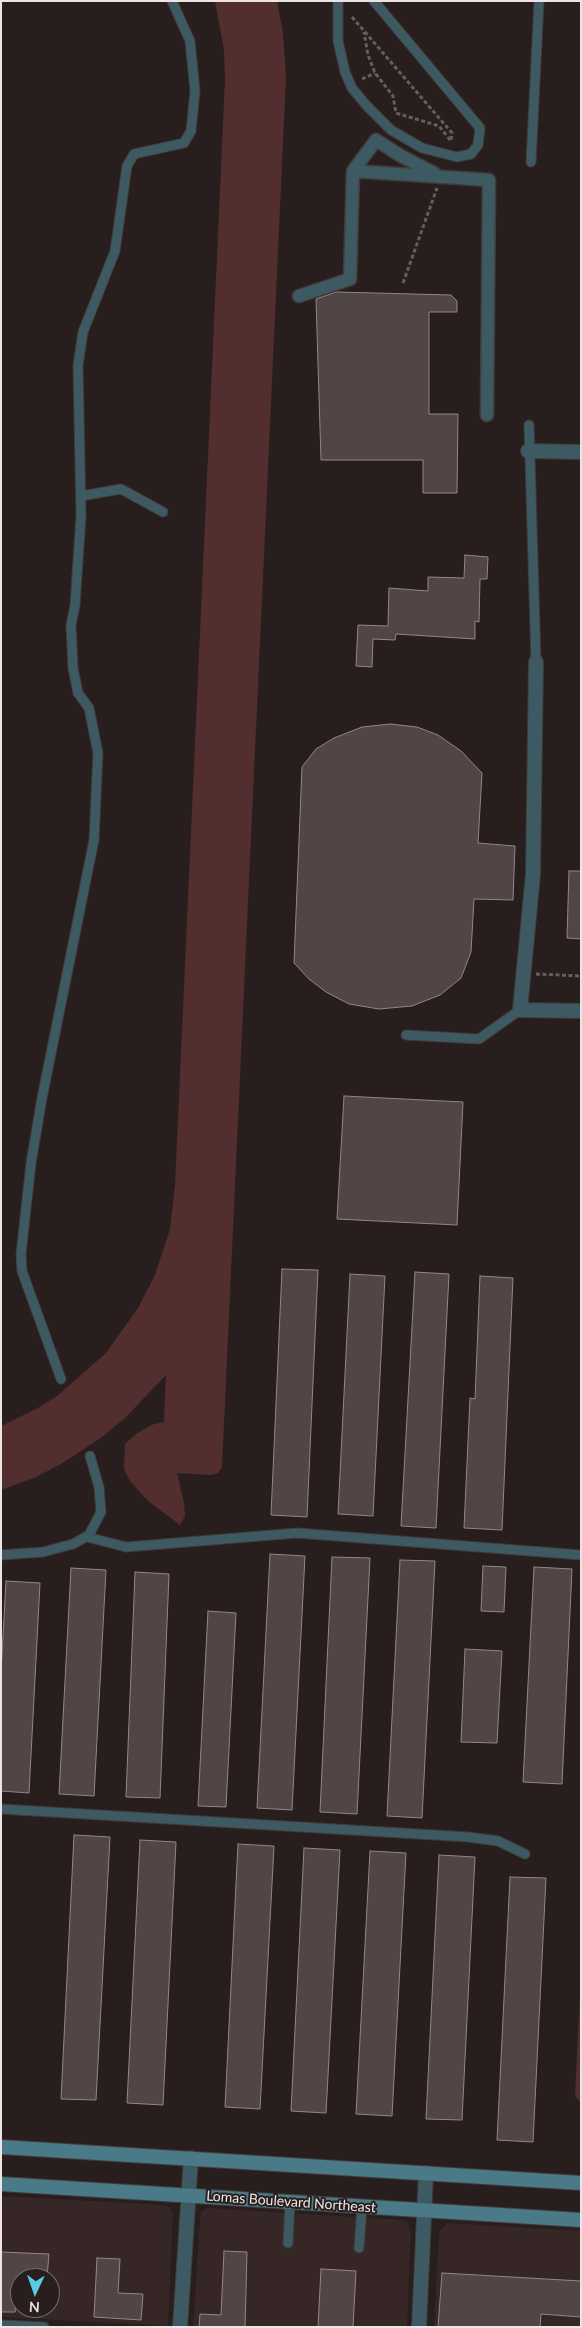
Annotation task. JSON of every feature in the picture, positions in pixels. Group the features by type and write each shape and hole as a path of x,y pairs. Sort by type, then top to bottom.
{"main road":[{"path":"1,2147 581,2183"},
{"name":"Lomas Boulevard Northeast","path":"1,2184 581,2220"}],"street":[{"path":"299,296 350,280 353,171 376,140 401,156 440,176"},
{"path":"353,171 490,180 487,415"},
{"path":"528,451 581,452"},
{"path":"536,662 533,874 520,1010 581,1010"},
{"path":"180,2327 191,2158"},
{"path":"418,2327 426,2173"}],"lane":[{"path":"62,1379 22,1271 21,1254 42,1098 94,840 98,753 89,708 78,693 73,668 72,625 80,541 81,496 77,402 78,365 83,332 115,251 127,166 134,154 184,143 191,130 195,91 190,42 172,1"},
{"path":"338,1 338,41 345,72 352,88 366,105 391,130 422,148 457,157 471,154 478,145 480,128 374,1"},
{"path":"531,162 538,1"},
{"path":"529,425 528,451 536,662"},
{"path":"81,496 121,490 163,512"},
{"path":"406,1035 479,1039 520,1010"},
{"path":"1,1555 43,1552 73,1544 87,1537 98,1521 101,1512 100,1487 90,1456"},
{"path":"87,1537 126,1547 297,1533 581,1555"},
{"path":"1,1809 468,1837 498,1841 524,1854"},
{"path":"288,2243 290,2202"},
{"path":"360,2248 362,2206"},
{"path":"1,2324 44,2327"}],"path":[{"path":"352,17 452,133 451,141 439,126 396,113 393,96 375,73 368,55 364,32"},
{"path":"362,79 375,73"},
{"path":"403,283 440,176"},
{"path":"523,973 581,976"}],"shaded area":[{"path":"215,1 277,1 283,33 286,77 222,1467 218,1473 211,1475 177,1473 185,1516 180,1525 148,1501 130,1481 124,1469 125,1444 136,1434 151,1425 164,1422 166,1375 125,1418 102,1437 61,1464 34,1478 1,1490 1,1426 38,1408 57,1396 106,1353 138,1308 155,1275 170,1229 175,1185 225,80 224,50"},
{"path":"581,1971 581,2103 575,2096"},
{"path":"1,2196 166,2205 171,2209 173,2216 168,2326 20,2318 60,2318 60,2268 10,2268 10,2317 1,2317"},
{"path":"207,2208 404,2220 408,2223 411,2231 407,2327 193,2327 200,2220 201,2212"},
{"path":"447,2223 581,2231 581,2327 434,2327 439,2232"}],"building":[{"path":"336,292 451,295 457,301 457,312 429,312 429,414 458,414 457,493 423,493 423,460 321,460 316,299"},
{"path":"465,555 488,557 487,579 480,579 479,622 475,621 475,639 396,634 395,640 373,639 372,667 356,666 358,625 388,626 389,588 428,591 428,577 464,578"},
{"path":"390,724 417,727 438,735 461,751 482,773 478,843 515,846 513,900 474,899 471,952 461,978 440,995 412,1006 379,1009 349,1004 326,992 309,979 294,963 302,767 316,749 334,738 362,727"},
{"path":"569,871 581,871 581,939 567,938"},
{"path":"344,1096 463,1102 457,1225 337,1219"},
{"path":"282,1269 318,1270 307,1517 271,1515"},
{"path":"415,1272 449,1274 436,1528 401,1526"},
{"path":"350,1274 385,1276 373,1516 338,1514"},
{"path":"480,1276 513,1278 502,1530 464,1528 470,1398 475,1399"},
{"path":"270,1554 305,1556 292,1810 257,1808"},
{"path":"332,1557 370,1558 357,1814 320,1812"},
{"path":"400,1560 435,1561 422,1818 387,1816"},
{"path":"483,1566 506,1567 504,1612 481,1611"},
{"path":"534,1567 572,1569 562,1784 523,1782"},
{"path":"71,1568 106,1570 94,1796 59,1794"},
{"path":"135,1572 169,1574 160,1798 126,1797"},
{"path":"6,1581 40,1583 29,1793 1,1791 1,1673"},
{"path":"208,1611 236,1613 226,1807 198,1806"},
{"path":"465,1649 502,1651 497,1743 461,1742"},
{"path":"74,1835 110,1837 96,2100 61,2099"},
{"path":"140,1840 176,1842 163,2105 127,2103"},
{"path":"238,1844 274,1846 260,2109 225,2107"},
{"path":"304,1848 340,1850 326,2113 291,2111"},
{"path":"370,1851 406,1853 392,2116 356,2114"},
{"path":"439,1855 475,1857 462,2120 426,2119"},
{"path":"510,1877 546,1878 533,2142 497,2140"},
{"path":"224,2251 247,2252 245,2327 199,2327 200,2314 221,2315"},
{"path":"1,2252 49,2254 48,2268 10,2268 10,2312 1,2312"},
{"path":"97,2258 120,2259 118,2293 143,2294 141,2320 94,2317"},
{"path":"321,2269 356,2271 353,2327 318,2327"},
{"path":"442,2273 581,2281 581,2317 541,2314 540,2327 438,2327"}]}
